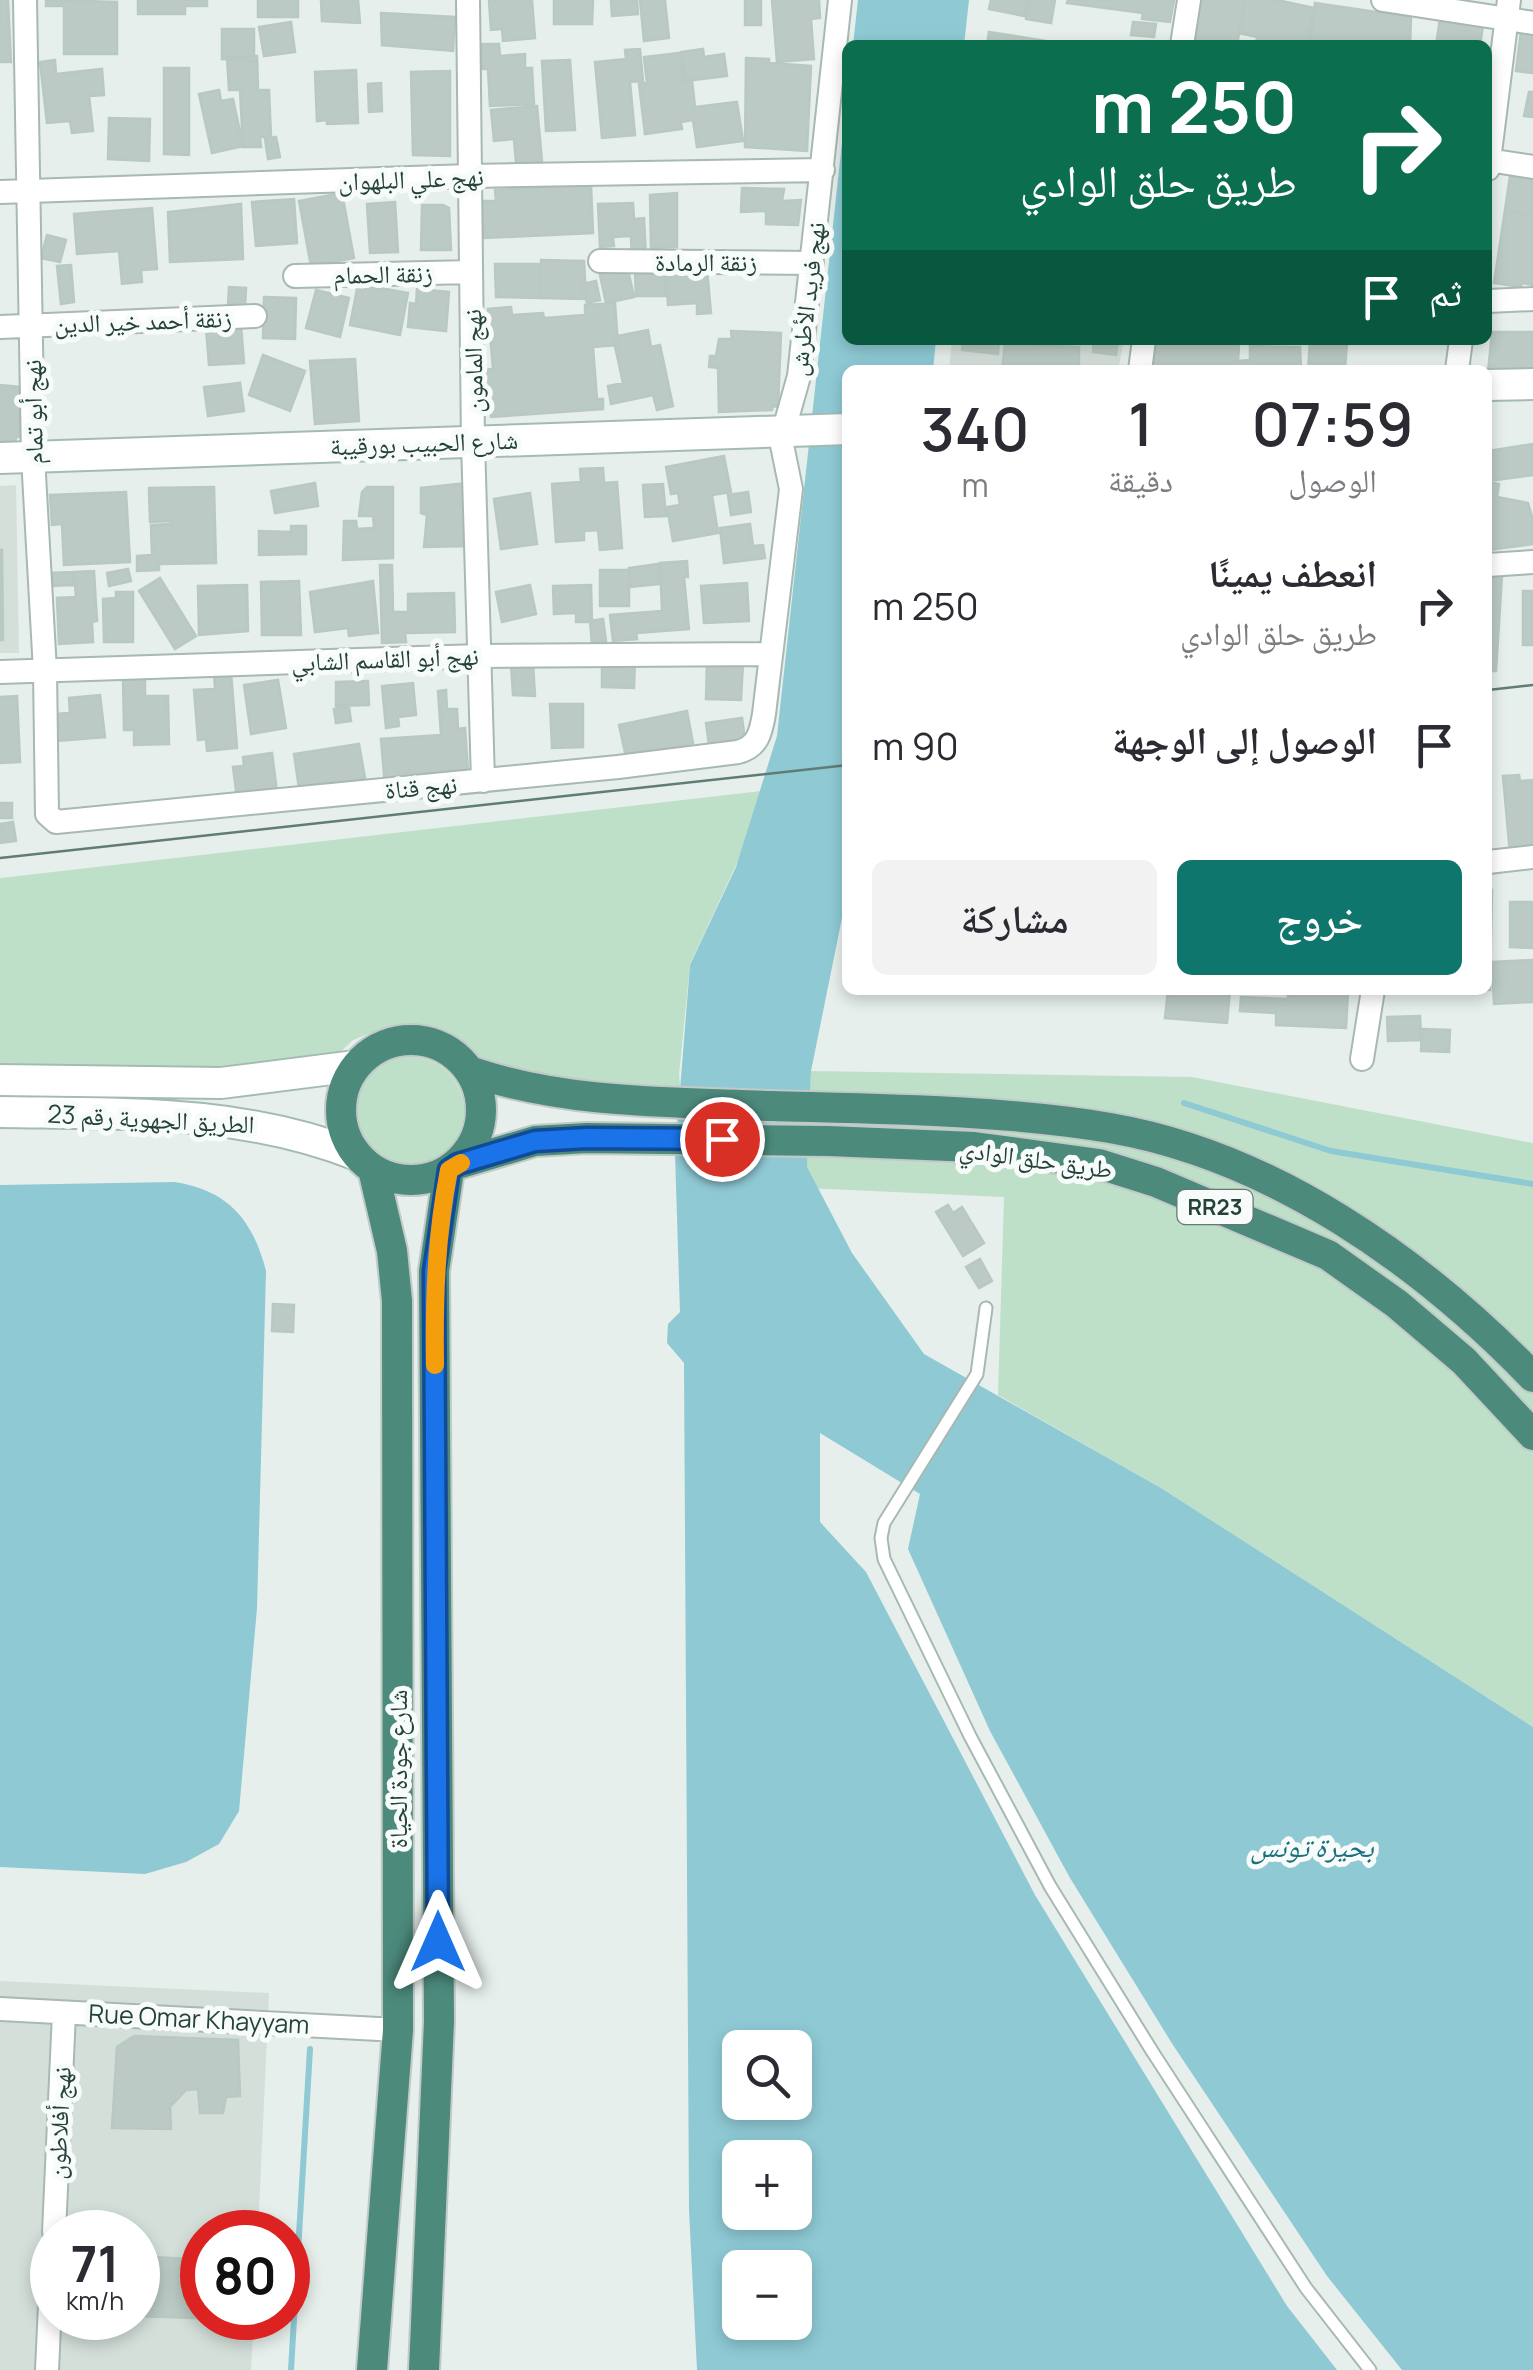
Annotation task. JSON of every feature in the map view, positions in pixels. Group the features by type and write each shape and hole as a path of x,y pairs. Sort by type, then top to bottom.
{"highway":[{"name":"الطريق الجهوية رقم 23","path":"355,1066 372,1050 392,1041 415,1039 447,1050 472,1072"},
{"path":"355,1066 344,1087 340,1110 345,1134 365,1162"},
{"name":"طريق حلق الوادي","path":"472,1072 541,1092 1006,1118 1110,1128 1232,1162 1346,1224 1420,1274 1489,1332 1533,1377"},
{"path":"453,1167 474,1144 482,1120 481,1096 472,1072"},
{"name":"طريق حلق الوادي","path":"453,1167 535,1141 651,1138 974,1148 1099,1164 1156,1182 1328,1254 1397,1304 1464,1361 1533,1435"},
{"name":"الطريق الجهوية رقم 23","path":"365,1162 391,1178 411,1181 431,1178 453,1167"},
{"name":"شارع جودة الحياة","path":"365,1162 392,1252 397,1300 398,2030 372,2370"},
{"name":"شارع جودة الحياة","path":"424,2370 438,2021 434,1271 453,1167"}],"main road":[{"path":"1492,385 1533,384"},
{"name":"شارع الحبيب بورقيبة","path":"0,458 842,429"},
{"name":"الطريق الجهوية رقم 23","path":"0,1080 222,1083 355,1066"},
{"name":"الطريق الجهوية رقم 23","path":"0,1112 198,1117 261,1125 313,1138 365,1162"}],"street":[{"name":"نهج أبو تمام","path":"25,0 33,456 48,814 54,821"},
{"name":"نهج المامون","path":"468,0 483,781"},
{"name":"نهج فريد الأطرش","path":"764,714 791,490 782,456 798,386 840,0"},
{"path":"1183,40 1188,0"},
{"path":"1383,0 1508,10 1533,23"},
{"path":"1492,131 1508,10"},
{"path":"1492,162 1533,168"},
{"name":"نهج علي البلهوان","path":"0,192 470,176 823,170"},
{"name":"زنقة الرمادة","path":"600,262 812,263"},
{"name":"زنقة الحمام","path":"295,276 472,272"},
{"path":"1492,301 1533,299"},
{"name":"زنقة أحمد خير الدين","path":"0,327 255,316"},
{"path":"1492,565 1533,562"},
{"name":"نهج أبو القاسم الشابي","path":"0,672 479,656 771,654"},
{"name":"نهج قناة","path":"54,821 483,781 743,751 758,737 764,714"},
{"path":"1492,862 1533,858"},
{"path":"1362,1059 1372,995"},
{"name":"Rue Omar Khayyam","path":"0,2009 398,2030"},
{"name":"نهج أفلاطون","path":"55,2210 64,2012"},
{"path":"48,2370 49,2340"}],"lane":[{"path":"986,1308 975,1380 884,1523 884,1559 970,1736 1041,1869 1152,2051 1306,2288 1370,2370"}],"shaded area":[{"path":"952,345 1123,345 1119,365 950,365"},
{"path":"16,485 19,653 0,653 0,486"},
{"path":"0,1981 269,1993 259,2210 180,2210 180,2340 253,2340 251,2370 0,2370"}],"green space":[{"path":"771,790 690,964 679,1075 681,1093 603,1089 479,1063 464,1046 436,1031 407,1028 373,1032 353,1040 333,1059 257,1077 0,1067 0,878"},
{"path":"410,1057 431,1061 448,1073 460,1090 464,1111 460,1132 448,1149 431,1161 410,1165 389,1161 372,1149 360,1132 356,1111 360,1090 372,1073 389,1061"},
{"path":"811,1071 1192,1077 1533,1143 1533,1727 1161,1488 998,1395 1004,1197 806,1188"}],"water":[{"path":"858,0 969,0 965,40 854,40"},
{"name":"بحيرة تونس","path":"842,143 842,345 936,345 934,365 842,365 842,918 811,1071 807,1167 852,1253 924,1354 1161,1488 1533,1727 1533,2370 1402,2370 1327,2276 1173,2045 1070,1878 990,1731 908,1549 920,1494 820,1433 820,1522 866,1572 1035,1895 1287,2306 1337,2370 697,2370 689,2210 684,1363 667,1343 668,1324 680,1312 675,1153 690,965 736,867 777,736"},
{"path":"174,1182 209,1192 235,1210 254,1237 266,1271 257,1608 239,1811 219,1844 186,1862 145,1874 0,1867 0,1185"}],"building":[{"path":"0,0 8,0 11,62 0,62"},
{"path":"46,0 117,2 117,54 64,54 64,6 46,6"},
{"path":"138,0 207,0 207,6 185,6 185,14 138,14"},
{"path":"258,0 298,0 298,17 258,17"},
{"path":"321,0 358,0 360,23 322,21"},
{"path":"489,0 532,0 535,38 503,41 502,29 491,30"},
{"path":"554,0 593,0 592,24 554,24"},
{"path":"611,0 637,0 638,14 612,16"},
{"path":"640,0 665,0 669,38 644,41"},
{"path":"745,0 761,0 761,25 745,25"},
{"path":"772,0 819,0 820,18 811,19 814,59 777,62"},
{"path":"991,0 1027,0 1024,16 989,9"},
{"path":"1029,0 1055,0 1051,23 1026,19"},
{"path":"1174,0 1170,22 1142,19 1143,13 1067,3"},
{"path":"1200,0 1245,0 1238,40 1193,40"},
{"path":"1245,0 1277,0 1314,8 1308,40 1257,40 1239,33"},
{"path":"1315,3 1411,17 1410,40 1311,40"},
{"path":"381,13 455,17 453,51 382,45"},
{"path":"1440,19 1483,26 1481,40 1437,40"},
{"path":"291,22 295,52 264,56 259,27"},
{"path":"1133,22 1156,24 1154,37 1131,35"},
{"path":"222,29 254,29 254,61 222,59"},
{"path":"1521,31 1533,33 1533,73 1516,71"},
{"path":"989,32 1039,40 988,40"},
{"path":"481,44 499,44 500,56 525,54 525,68 532,68 534,104 490,106 488,69 482,69"},
{"path":"640,49 643,81 630,82 635,135 602,138 595,62 626,59 625,50"},
{"path":"703,49 704,57 724,54 727,76 685,81 681,52"},
{"path":"680,53 684,81 692,80 695,107 737,102 743,141 697,147 693,120 681,122 682,129 645,134 639,84 647,83 644,57"},
{"path":"257,56 258,90 269,90 271,137 260,137 261,147 243,147 240,90 229,90 227,57"},
{"path":"746,58 811,66 807,151 745,147"},
{"path":"55,60 56,74 102,69 104,95 89,96 93,131 72,133 70,121 47,123 40,62"},
{"path":"570,60 575,130 546,131 542,61"},
{"path":"164,68 189,68 189,155 164,154"},
{"path":"356,70 358,123 317,121 315,72"},
{"path":"450,71 450,156 413,155 411,72"},
{"path":"381,83 382,111 369,112 368,84"},
{"path":"219,90 221,101 233,99 243,146 212,153 199,94"},
{"path":"1529,92 1533,92 1533,117 1524,116"},
{"path":"537,106 542,161 516,163 514,139 494,141 491,110"},
{"path":"109,118 150,119 149,161 108,159"},
{"path":"276,137 280,157 268,159 265,139"},
{"path":"1510,176 1533,179 1533,216 1505,210"},
{"path":"591,185 593,233 484,238 482,201 496,201 495,190"},
{"path":"742,188 784,189 782,201 801,200 798,225 766,224 766,211 741,212"},
{"path":"342,193 354,258 311,266 299,201"},
{"path":"677,193 677,247 651,248 650,195"},
{"path":"294,199 297,243 256,246 252,202"},
{"path":"395,202 398,252 370,253 367,204"},
{"path":"633,203 634,219 644,218 646,259 632,260 631,236 613,237 614,246 600,247 598,204"},
{"path":"241,204 243,259 170,262 168,212"},
{"path":"422,205 449,208 451,250 421,250"},
{"path":"152,208 157,269 141,270 142,282 122,284 119,251 77,254 74,214"},
{"path":"1505,210 1533,216 1533,285 1494,283"},
{"path":"47,235 66,240 60,262 41,258"},
{"path":"541,260 584,261 586,299 541,298"},
{"path":"495,264 541,264 541,298 496,297"},
{"path":"71,265 74,302 61,304 57,266"},
{"path":"707,269 711,313 697,314 697,303 668,305 666,274"},
{"path":"628,270 634,297 606,303 600,275"},
{"path":"664,273 665,296 636,296 635,274"},
{"path":"596,281 600,300 587,303 582,284"},
{"path":"358,284 408,293 400,335 350,325"},
{"path":"229,287 246,288 245,307 228,306"},
{"path":"417,289 449,292 446,331 408,327 410,303 416,304"},
{"path":"316,290 349,298 340,337 306,328"},
{"path":"264,297 296,298 295,339 263,338"},
{"path":"615,303 618,345 593,347 597,399 603,399 603,409 491,417 490,406 480,407 477,370 493,369 488,309 511,307 512,315 543,313 544,318 585,315 585,305"},
{"path":"241,325 244,363 209,365 206,328"},
{"path":"648,330 651,347 660,345 673,406 657,410 653,395 611,404 608,386 623,383 613,337"},
{"path":"731,331 781,333 778,407 719,412 718,368 709,367 710,356 716,356 719,339 732,339"},
{"path":"1492,332 1533,332 1533,372 1492,372 1489,365"},
{"path":"962,345 999,345 998,354 962,350"},
{"path":"1005,345 1079,347 1079,365 1003,365"},
{"path":"1094,345 1117,345 1116,355 1093,352"},
{"path":"1147,345 1239,345 1238,361 1250,360 1250,346 1300,347 1301,365 1146,365"},
{"path":"1310,345 1347,345 1345,365 1308,365"},
{"path":"263,355 305,371 290,411 249,395"},
{"path":"355,359 359,421 315,424 310,361"},
{"path":"240,383 244,411 208,416 204,387"},
{"path":"0,385 20,387 20,402 28,401 27,437 16,437 15,442 0,442"},
{"path":"1533,444 1533,475 1492,480 1492,450"},
{"path":"724,456 731,492 712,495 718,533 673,541 667,507 680,505 678,493 671,494 666,467"},
{"path":"603,468 604,483 617,482 622,548 600,550 598,530 584,531 584,540 556,542 552,484 581,482 580,469"},
{"path":"315,483 318,506 275,513 271,491"},
{"path":"469,483 471,546 424,547 427,515 421,513 421,488"},
{"path":"1492,483 1499,484 1497,497 1528,503 1533,544 1492,549"},
{"path":"663,484 666,516 645,517 643,485"},
{"path":"214,487 216,563 159,564 159,570 137,571 137,556 152,555 151,525 171,524 150,522 149,488"},
{"path":"367,487 393,487 393,558 343,560 344,521 356,521 357,529 374,528 373,516 359,516 362,492"},
{"path":"126,492 130,562 64,565 62,524 52,525 50,495"},
{"path":"748,492 751,512 731,515 728,495"},
{"path":"530,493 537,544 501,549 494,499"},
{"path":"750,524 753,546 763,545 765,558 724,563 720,528"},
{"path":"291,526 306,526 306,554 259,555 259,531 291,532"},
{"path":"2,550 3,640 0,640"},
{"path":"687,561 688,577 684,577 689,629 636,633 637,639 613,641 610,615 662,611 660,563"},
{"path":"658,564 660,584 631,587 629,568"},
{"path":"380,565 392,565 393,612 408,612 408,594 454,593 455,632 405,633 406,642 382,643"},
{"path":"128,569 131,581 109,586 107,573"},
{"path":"600,570 629,570 629,606 600,606"},
{"path":"94,571 97,621 92,622 93,642 59,644 57,598 76,597 74,572"},
{"path":"72,572 73,585 50,586 49,573"},
{"path":"1492,575 1502,575 1496,671 1492,671"},
{"path":"160,578 196,636 175,649 139,591"},
{"path":"299,581 301,635 262,635 261,582"},
{"path":"373,581 378,633 349,636 348,628 315,632 310,592"},
{"path":"747,583 749,621 704,623 701,586"},
{"path":"247,585 248,631 199,635 198,586"},
{"path":"530,585 536,614 502,622 496,592"},
{"path":"591,585 592,622 576,622 576,613 554,614 553,586"},
{"path":"1523,591 1533,591 1533,645 1523,645"},
{"path":"116,592 133,592 133,642 104,642 103,599 116,598"},
{"path":"603,619 606,641 592,643 590,621"},
{"path":"602,657 635,657 634,688 602,687"},
{"path":"707,663 743,663 741,700 706,699"},
{"path":"511,664 533,664 535,696 513,695"},
{"path":"231,672 237,748 207,751 206,739 198,740 194,690 215,689 214,673"},
{"path":"145,679 145,696 168,696 169,744 134,745 134,730 124,730 123,680"},
{"path":"278,680 286,728 251,734 244,685"},
{"path":"368,681 369,705 336,706 336,682"},
{"path":"413,683 416,715 398,717 399,726 386,728 382,686"},
{"path":"446,690 447,709 457,709 458,729 465,728 468,770 398,774 398,785 385,786 381,739 441,735 438,691"},
{"path":"100,695 105,737 57,741 54,714 70,713 69,698"},
{"path":"17,696 20,762 0,763 0,697"},
{"path":"550,704 583,704 583,747 552,748"},
{"path":"349,707 351,721 336,723 334,709"},
{"path":"687,711 693,743 626,757 619,725"},
{"path":"742,718 745,740 709,745 706,723"},
{"path":"359,744 365,778 299,788 294,754"},
{"path":"272,753 277,792 237,798 233,767 244,766 243,757"},
{"path":"1519,775 1520,781 1533,780 1533,851 1510,854 1503,776"},
{"path":"0,803 12,803 12,818 0,818"},
{"path":"13,822 16,841 0,843 0,824"},
{"path":"1510,902 1533,902 1533,948 1510,947"},
{"path":"1533,960 1533,1002 1494,1004 1492,962"},
{"path":"1167,995 1230,995 1227,1023 1165,1018"},
{"path":"1288,995 1348,995 1346,1028 1276,1025 1276,1013 1240,1011 1241,997 1288,999"},
{"path":"1420,1016 1421,1040 1388,1041 1387,1017"},
{"path":"1422,1029 1450,1030 1449,1052 1421,1051"},
{"path":"948,1205 953,1213 962,1207 984,1243 963,1256 936,1212"},
{"path":"980,1259 992,1281 979,1288 966,1267"},
{"path":"273,1304 294,1305 293,1332 272,1331"},
{"path":"134,2036 238,2040 240,2096 226,2097 223,2113 200,2113 198,2089 186,2090 170,2107 171,2129 112,2128 117,2047"},
{"path":"160,2257 180,2259 180,2318 160,2317"}],"waterway":[{"path":"1184,1103 1331,1151 1533,1184"},
{"path":"291,2370 310,2049"}],"tram line":[{"path":"1492,690 1533,685"},
{"path":"0,858 842,766"}],"slow traffic":[{"path":"435,1365 434,1271 440,1218 449,1170 461,1163"}],"route":[{"path":"438,1942 434,1271 449,1170 535,1141 722,1139"}]}
